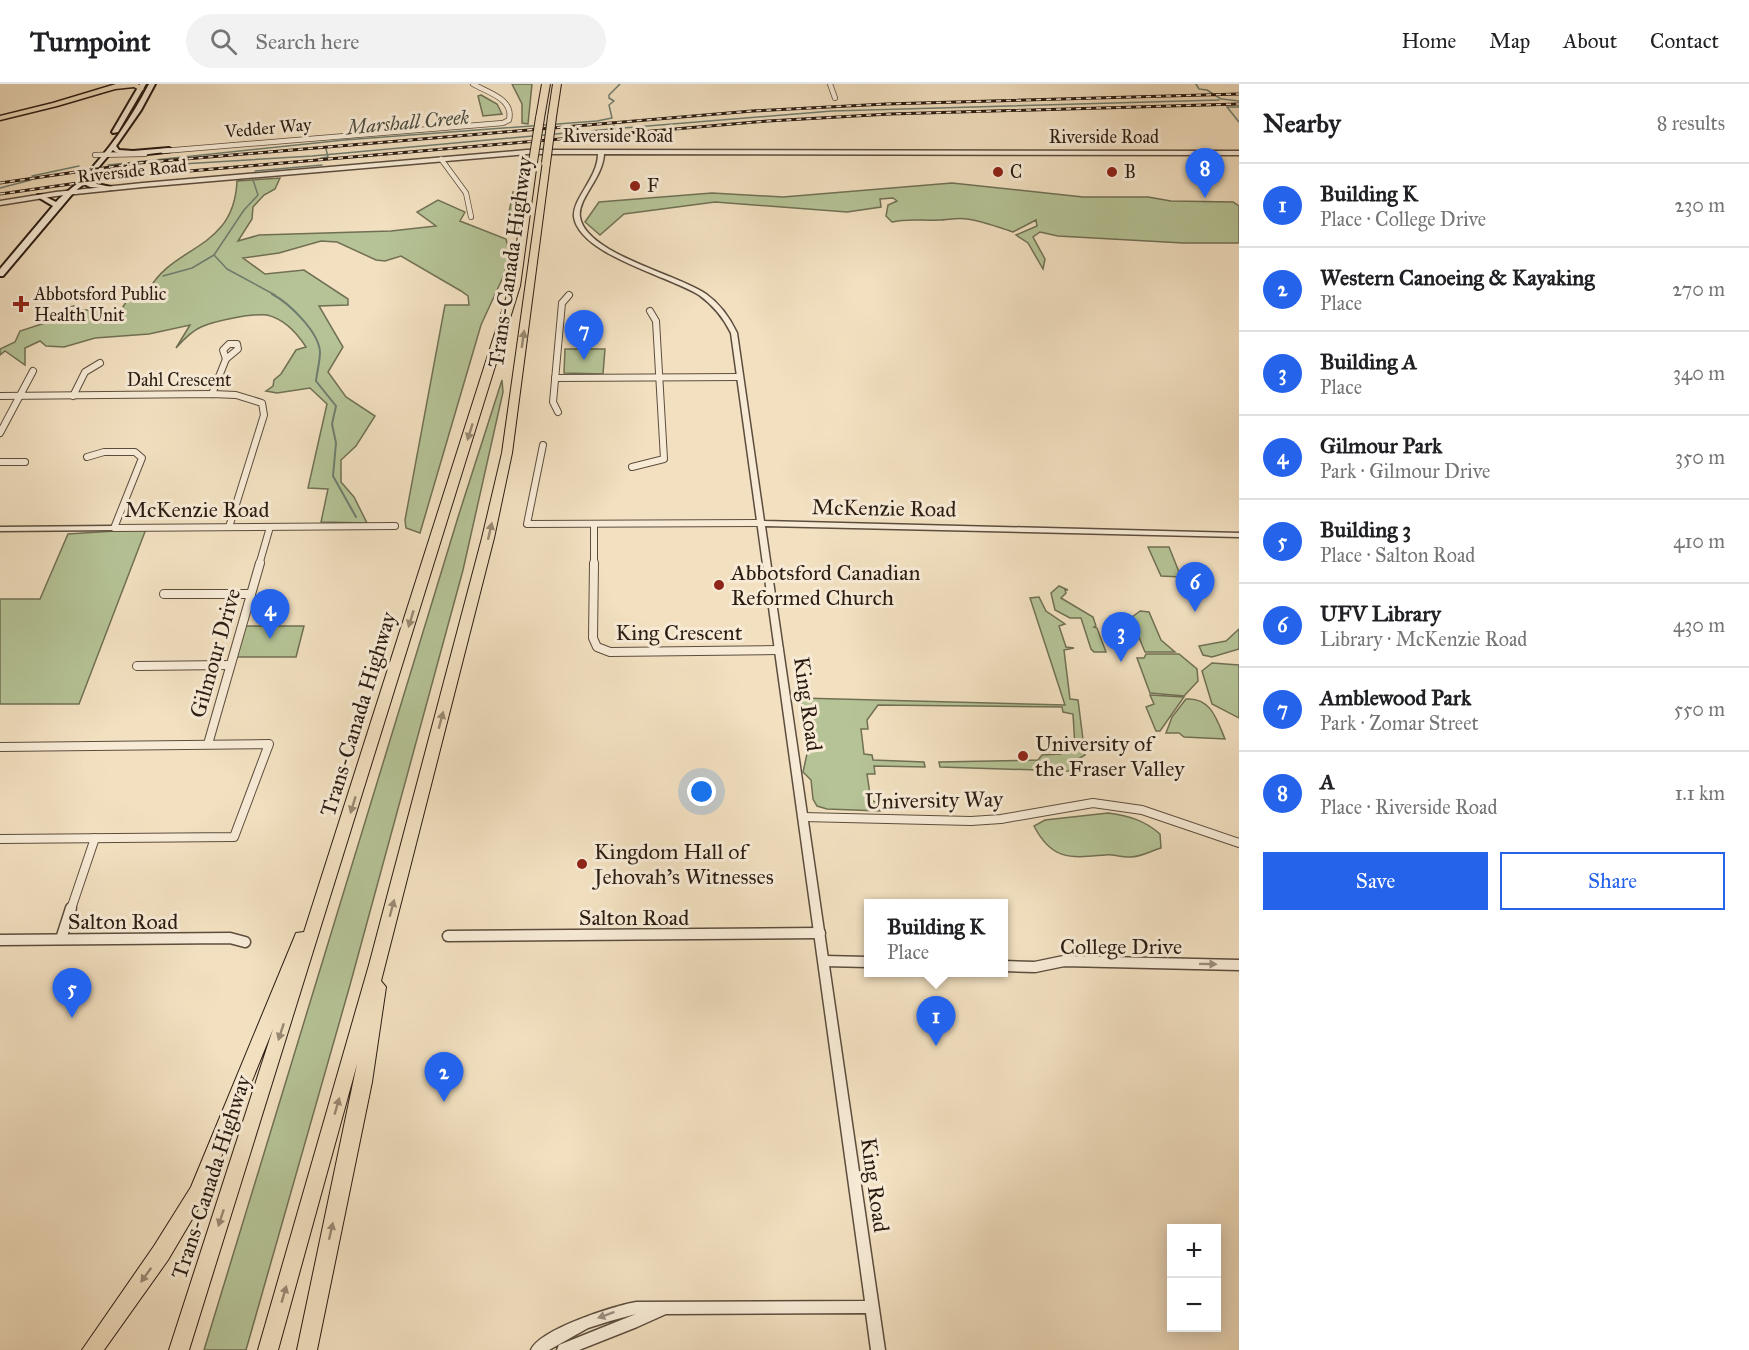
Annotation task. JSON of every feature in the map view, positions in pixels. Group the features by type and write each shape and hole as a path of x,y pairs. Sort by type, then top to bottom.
{"highway":[{"path":"0,113 123,84"},
{"name":"Trans-Canada Highway","path":"179,1350 515,286 544,84"},
{"name":"Trans-Canada Highway","path":"268,1350 377,965 488,538 507,453 557,84"},
{"path":"0,118 33,111 109,86 142,86"},
{"path":"92,1350 161,1253 198,1193 343,836"},
{"path":"307,1350 363,1082 378,990 377,965"},
{"path":"316,1350 317,1294"}],"main road":[{"path":"0,274 57,205 83,181 113,146 129,124 152,84"},
{"path":"68,193 67,189 120,124 142,86"},
{"path":"113,146 117,152 127,153 169,150"},
{"path":"83,181 90,185 109,188"},
{"path":"40,196 50,199 57,205"}],"street":[{"name":"Vedder Way","path":"95,155 127,156 169,150 506,123 512,111 508,104 473,84"},
{"path":"830,84 835,98"},
{"name":"Riverside Road","path":"0,203 109,188 527,152 1239,153"},
{"name":"King Road","path":"601,152 598,171 579,204 578,223 591,238 609,252 678,281 699,293 718,308 734,333 878,1350"},
{"path":"441,159 466,193 471,217"},
{"path":"558,412 553,402 562,303 570,295"},
{"path":"632,466 664,459 656,321 650,311"},
{"path":"212,394 226,359"},
{"path":"73,396 85,372 100,363"},
{"path":"0,433 33,371"},
{"path":"555,378 740,377"},
{"name":"Dahl Crescent","path":"0,396 212,394 246,396 262,403 264,415 229,527"},
{"name":"McKenzie Road","path":"543,445 527,524 760,523 1239,535"},
{"path":"87,457 104,452 135,452 142,458 114,528"},
{"path":"0,462 25,462"},
{"name":"King Crescent","path":"594,524 593,638 597,647 610,651 779,650"},
{"name":"McKenzie Road","path":"0,529 395,526"},
{"name":"Gilmour Drive","path":"95,838 234,837 270,744 207,744 270,527"},
{"path":"164,594 250,594"},
{"path":"137,666 229,665"},
{"path":"0,747 207,744"},
{"name":"University Way","path":"803,817 971,821 1001,819 1093,803 1142,810 1239,843"},
{"path":"0,839 95,838 61,939"},
{"name":"Salton Road","path":"448,936 820,933"},
{"name":"Salton Road","path":"0,940 230,938 245,942"},
{"path":"824,961 864,962"},
{"name":"College Drive","path":"1008,966 1035,967 1064,961 1239,965"},
{"path":"538,1350 556,1337 617,1311 636,1308 872,1307"},
{"path":"564,1350 596,1335 641,1321 664,1309"}],"green space":[{"path":"512,84 532,84 528,124 522,123 522,104"},
{"path":"481,95 497,104 502,114 483,116 478,96"},
{"path":"280,178 275,189 264,195 253,207 252,219 238,241 259,235 391,231 436,226 417,212 438,200 465,212 460,221 506,239 510,255 503,277 481,325 420,533 406,528 405,520 445,305 469,305 468,296 401,256 385,261 376,260 337,242 321,241 279,253 243,258 265,274 304,270 348,299 348,305 319,306 343,347 328,372 346,397 375,416 356,446 341,460 341,482 354,497 367,523 321,522 328,489 308,488 327,404 310,388 277,393 266,391 273,386 274,380 281,374 296,350 306,347 290,327 273,317 253,315 207,325 191,333 176,348 190,325 149,334 95,338 64,347 46,346 40,341 25,348 25,365 5,351 0,355 0,349 15,342 20,331 57,319 63,309 74,306 76,310 121,310 128,299 148,291 172,264 214,234 225,221 233,204 237,181"},
{"path":"952,183 1083,197 1148,197 1171,201 1233,202 1239,206 1239,243 1183,243 1058,236 1040,232 1033,237 1045,259 1043,269 1028,243 1016,235 1037,226 1036,220 1013,232 964,218 892,222 886,216 888,205 897,201 893,198 880,199 881,207 847,212 715,202 624,214 600,235 585,222 599,202 712,193 783,197"},
{"path":"513,192 520,192 516,225 506,228"},
{"path":"565,349 605,349 603,374 564,373"},
{"path":"502,380 503,392 463,570 350,985 246,1350 204,1350 459,514"},
{"path":"146,529 79,704 0,704 0,599 40,599 68,534"},
{"path":"1148,547 1169,547 1181,577 1161,576"},
{"path":"1059,586 1068,590 1065,590 1066,593 1061,598 1093,617 1096,626 1094,627 1097,628 1106,652 1094,652 1091,649 1081,618 1070,618 1055,610 1051,593"},
{"path":"1039,597 1046,611 1065,624 1059,626 1066,647 1074,648 1064,650 1070,699 1078,700 1085,755 1078,759 1069,771 940,767 939,762 1038,760 1042,755 1061,754 1066,748 1075,747 1073,714 1063,712 1062,707 878,705 867,720 868,729 861,729 864,754 872,755 873,760 924,762 925,767 874,766 875,774 867,774 871,801 879,802 880,811 827,809 817,806 813,799 811,780 803,772 807,754 801,698 1065,705 1030,598"},
{"path":"1140,611 1149,612 1161,640 1175,652 1145,652 1131,618"},
{"path":"242,626 304,626 296,657 234,657"},
{"path":"1239,629 1239,649 1212,657 1203,655 1199,646 1226,641"},
{"path":"1146,654 1179,654 1197,669 1198,681 1184,696 1150,693 1137,658 1144,658"},
{"path":"1212,663 1239,665 1239,718 1212,704 1202,671"},
{"path":"1150,695 1184,697 1160,731 1156,731 1146,707 1154,704"},
{"path":"1186,699 1202,702 1212,711 1225,739 1184,737 1179,733 1166,733 1172,717"},
{"path":"1108,813 1129,817 1148,825 1160,834 1161,848 1133,857 1063,855 1048,846 1034,826 1045,820"}],"waterway":[{"name":"Marshall Creek","path":"108,165 344,140 597,121 612,118 609,105 614,101 609,98 609,95 620,84"},
{"path":"1196,84 1199,89 1207,90 1221,99"},
{"path":"1222,99 1239,101"},
{"path":"611,129 832,111 1219,100"},
{"path":"1239,107 1227,107 1239,122"},
{"path":"611,129 614,125"},
{"path":"327,155 611,129"},
{"path":"326,149 327,155"},
{"path":"660,154 715,154"},
{"path":"722,154 736,154"},
{"path":"744,154 793,154"},
{"path":"814,154 829,154"},
{"path":"165,165 327,155"},
{"path":"321,158 328,157 327,155"},
{"path":"982,155 1052,155"},
{"path":"1120,155 1239,155"},
{"path":"255,171 322,165"},
{"path":"32,176 79,166"},
{"path":"0,188 31,180"},
{"path":"214,255 244,210 258,195 253,180"},
{"path":"163,276 192,268 214,255"},
{"path":"214,255 227,269 275,295"},
{"path":"272,294 287,304 302,319 318,344 320,355 316,381 336,406 332,424 336,443 333,476 356,517"}],"railway":[{"path":"0,183 138,163 752,111 886,104 1239,94"},
{"path":"0,194 120,177 768,121 890,114 1239,104"}],"place":[{"name":"C","path":"998,172"},
{"name":"B","path":"1112,172"},
{"name":"F","path":"635,186"},
{"name":"A","path":"1205,198"},
{"name":"Abbotsford Public Health Unit","path":"21,304"},
{"name":"Amblewood Park","path":"584,360"},
{"name":"Abbotsford Canadian Reformed Church","path":"719,585"},
{"name":"UFV Library","path":"1195,612"},
{"name":"Gilmour Park","path":"270,639"},
{"name":"Building A","path":"1121,662"},
{"name":"University of the Fraser Valley","path":"1023,756"},
{"name":"Kingdom Hall of Jehovah's Witnesses","path":"582,864"},
{"name":"Building 3","path":"72,1018"},
{"name":"Building K","path":"936,1046"},
{"name":"Western Canoeing & Kayaking","path":"444,1102"}]}
